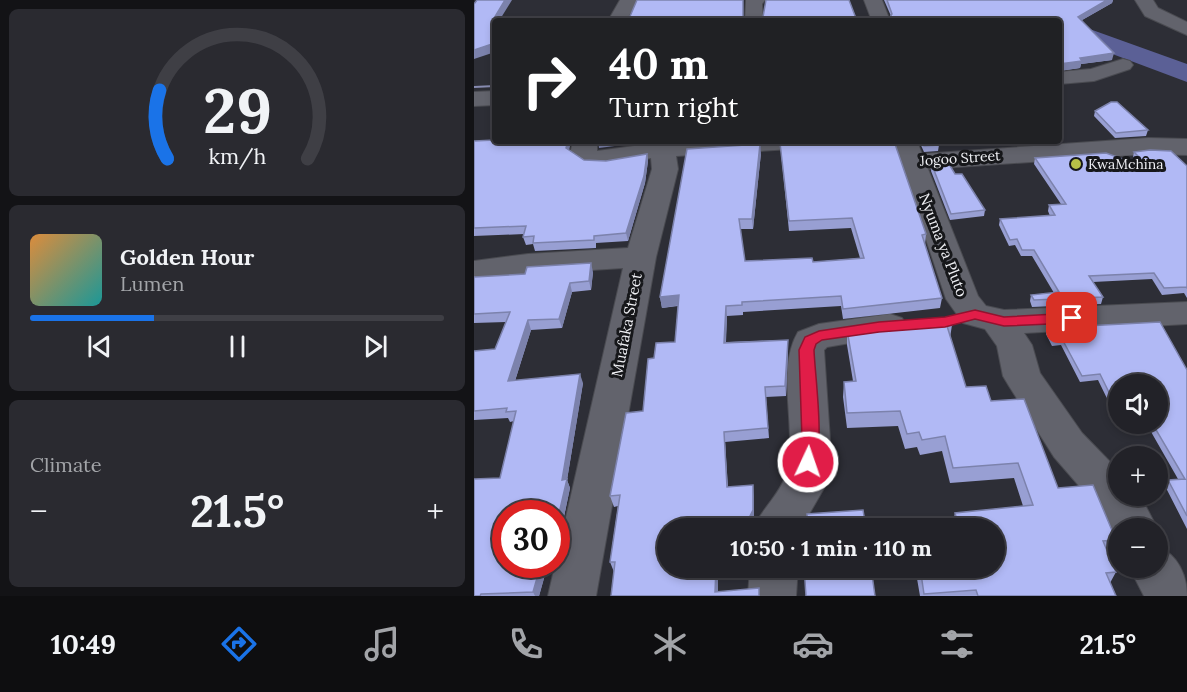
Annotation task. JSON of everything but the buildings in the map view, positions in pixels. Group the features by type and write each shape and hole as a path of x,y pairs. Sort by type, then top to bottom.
{"street":[{"path":"619,18 629,0"},
{"path":"754,18 753,2 756,0"},
{"path":"873,0 879,18"},
{"path":"1143,1 1152,12 1187,29"},
{"path":"1062,78 1094,75 1123,65"},
{"path":"474,99 492,98"},
{"path":"585,144 583,154 594,159 663,149 729,144"},
{"name":"Jogoo Street","path":"909,151 1187,147"},
{"name":"Muafaka Street","path":"572,596 641,257 665,169 663,149"},
{"name":"Nyuma ya Pluto","path":"909,151 963,299 986,317 1014,345 1022,376 1068,445 1124,505 1130,518"},
{"path":"474,271 528,264 641,257"},
{"path":"783,518 806,483 810,440 806,350 810,341 819,336 986,317 1187,313"},
{"path":"772,596 773,578"},
{"path":"1159,578 1170,596"}],"waterway":[{"path":"1062,26 1187,74"},
{"path":"474,87 492,86"}],"place":[{"name":"KwaMchina","path":"1076,164"}],"route":[{"path":"808,462 810,440 806,350 810,341 819,336 879,327 945,322 975,315 1004,321 1072,318"}]}
